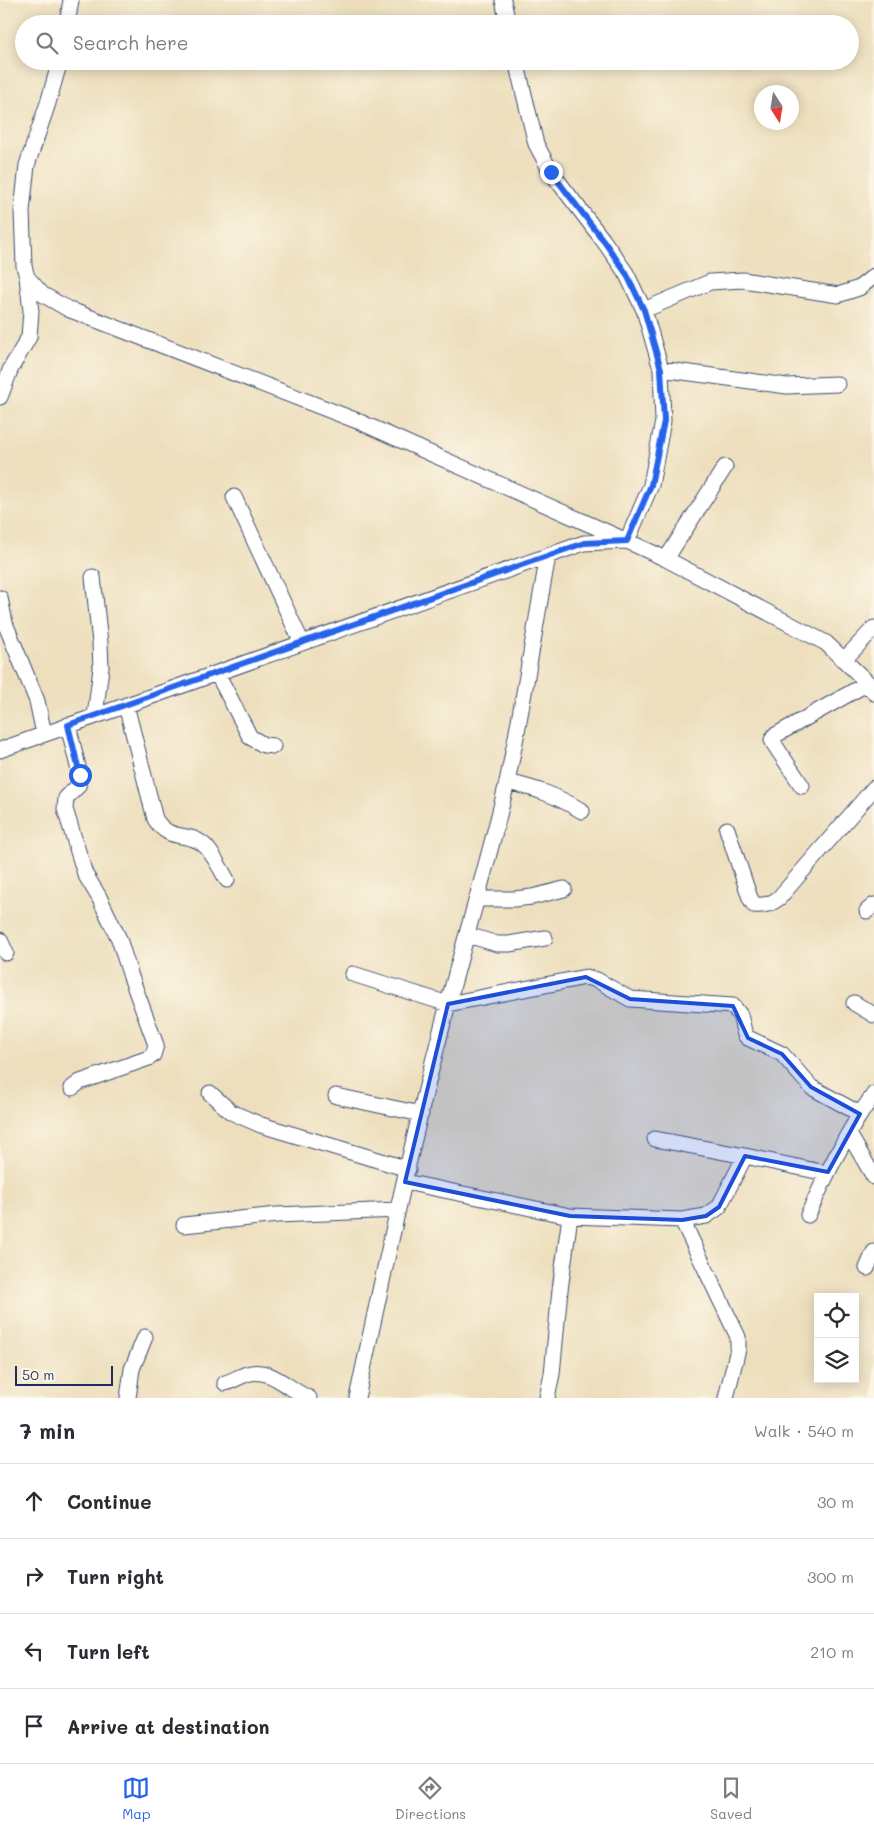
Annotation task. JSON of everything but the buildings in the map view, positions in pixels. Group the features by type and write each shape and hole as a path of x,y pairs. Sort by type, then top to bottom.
{"street":[{"path":"68,15 71,0"},
{"path":"503,0 506,15"},
{"path":"0,397 11,368 29,338 31,311 24,266 22,211 26,165 57,70"},
{"path":"518,70 536,144 551,172 626,273 644,310 661,369 664,421 651,485 627,541"},
{"path":"644,310 710,282 743,280 838,295 859,288 874,276"},
{"path":"27,277 42,294 68,309 360,422 666,559 826,643 871,688 774,736 772,740 774,744 802,786"},
{"path":"661,369 787,386 836,384"},
{"path":"666,559 725,467"},
{"path":"234,497 302,643"},
{"path":"0,750 584,543 627,541"},
{"path":"358,1398 406,1176 448,1004 468,935 507,782 548,556"},
{"path":"93,577 101,668 94,716"},
{"path":"0,598 5,623 37,701 44,734"},
{"path":"844,660 874,628"},
{"path":"217,673 250,737 272,746"},
{"path":"126,705 155,819 160,828 168,833 194,839 203,844 227,880"},
{"path":"68,725 80,775 78,786 66,798 65,810 85,874 99,897 119,939 156,1045 153,1055 149,1058 80,1082 72,1088"},
{"path":"507,782 558,797 582,811"},
{"path":"727,829 750,898 754,905 764,906 773,903 779,898 874,788"},
{"path":"477,899 532,897 564,889"},
{"path":"468,935 498,944 545,938"},
{"path":"353,974 448,1004 586,977 597,980 630,999 733,1006 737,1010 745,1035 748,1038 782,1054 810,1087 860,1114"},
{"path":"854,1004 874,1015"},
{"path":"210,1093 231,1112 261,1125 406,1176 570,1216 682,1220 706,1216 719,1206 746,1156"},
{"path":"808,1215 828,1172 860,1114 874,1094"},
{"path":"336,1096 421,1114"},
{"path":"849,1134 874,1177"},
{"path":"655,1139 828,1172"},
{"path":"184,1225 276,1215 398,1210"},
{"path":"547,1398 552,1374 560,1290 570,1216"},
{"path":"682,1220 738,1337 738,1349 726,1398"},
{"path":"867,1268 874,1252"},
{"path":"128,1398 132,1370 145,1337"},
{"path":"226,1383 248,1373 260,1373 281,1380 293,1390 309,1398"}],"highlighted area":[{"path":"586,977 630,999 733,1006 748,1038 782,1054 811,1087 860,1114 828,1172 745,1156 719,1207 706,1216 682,1220 570,1216 405,1182 448,1004"}],"route":[{"path":"80,775 68,725 584,543 627,541 651,485 664,421 661,369 644,310 626,273 551,172"}]}
